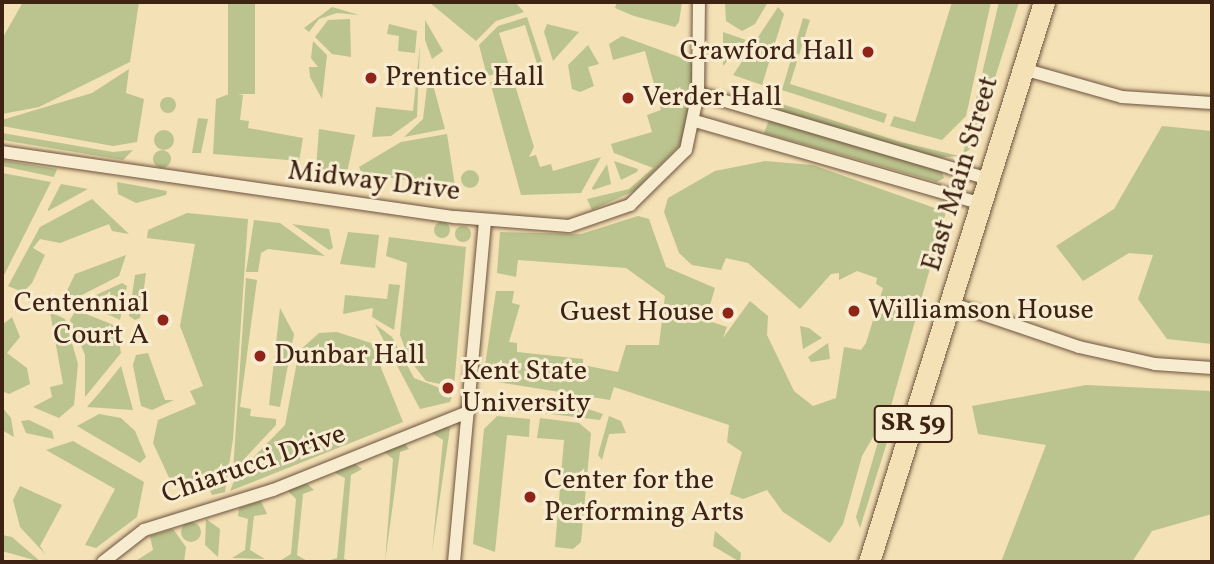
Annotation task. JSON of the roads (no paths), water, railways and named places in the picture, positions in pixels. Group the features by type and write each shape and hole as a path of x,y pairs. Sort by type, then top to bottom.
{"main road":[{"name":"East Main Street","path":"869,562 1044,2"}],"street":[{"name":"Midway Drive","path":"2,152 485,220 569,226 630,205 680,159 695,121 699,2"},
{"path":"1023,69 1122,97 1212,103"},
{"path":"698,93 989,178"},
{"path":"695,121 982,204"},
{"path":"454,562 485,220"},
{"path":"950,303 1079,347 1155,364 1212,368"},
{"name":"Chiarucci Drive","path":"103,562 144,530 273,490 468,412"}],"place":[{"name":"Crawford Hall","path":"868,52"},
{"name":"Prentice Hall","path":"371,78"},
{"name":"Verder Hall","path":"628,98"},
{"name":"Williamson House","path":"854,311"},
{"name":"Guest House","path":"728,313"},
{"name":"Centennial Court A","path":"163,320"},
{"name":"Dunbar Hall","path":"260,356"},
{"name":"Kent State University","path":"448,388"},
{"name":"Center for the Performing Arts","path":"530,497"}]}
